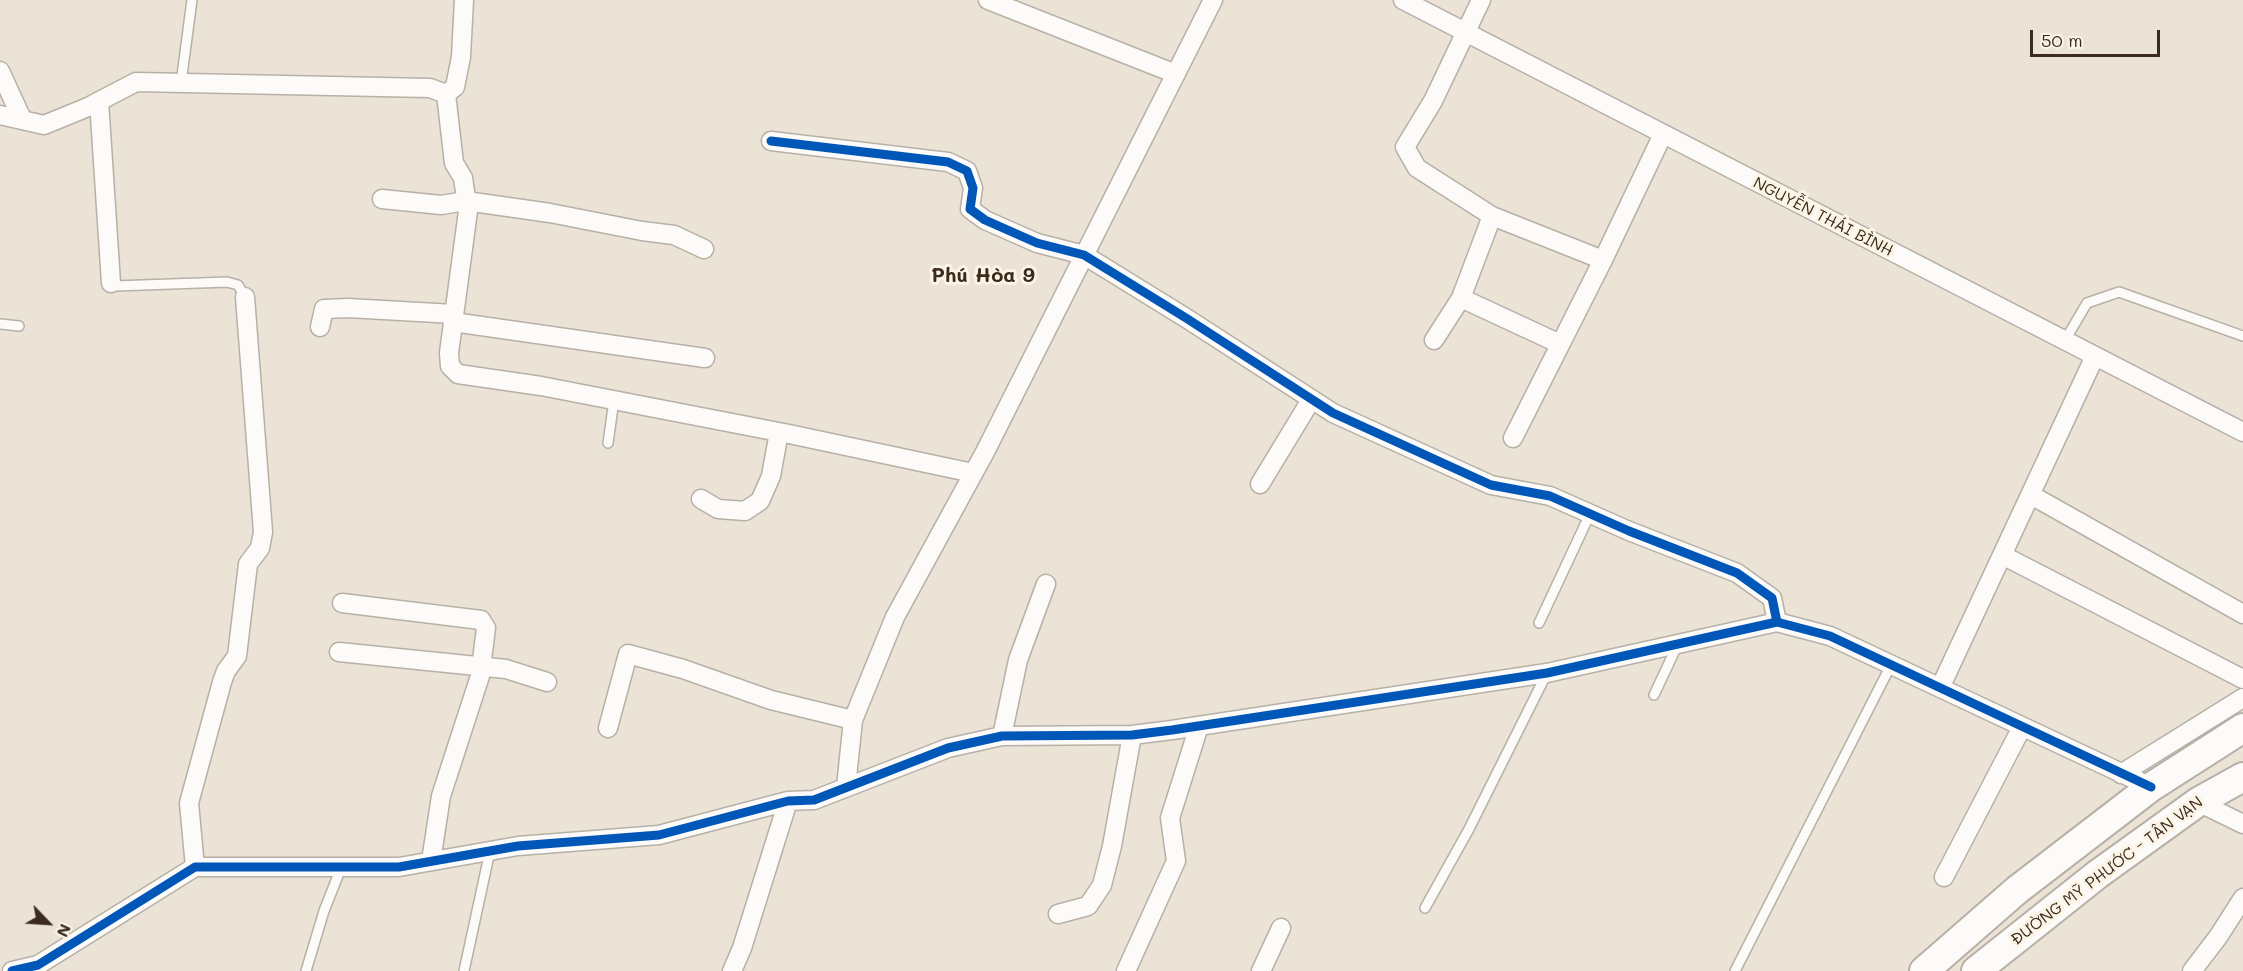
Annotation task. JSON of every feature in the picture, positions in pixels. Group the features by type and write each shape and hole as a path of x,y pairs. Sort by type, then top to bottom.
{"main road":[{"path":"1924,971 2017,890 2151,787 2243,728"},
{"name":"ĐƯỜNG MỸ PHƯỚC - TÂN VẠN","path":"1976,971 2098,874 2198,802 2243,777"}],"street":[{"path":"446,94 455,87 461,57 464,0"},
{"path":"988,0 1176,74"},
{"path":"846,787 853,720 895,617 973,474 1213,0"},
{"name":"NGUYỄN THÁI BÌNH","path":"1403,0 2064,342 2096,356 2243,432"},
{"path":"1481,0 1433,101 1405,147 1417,168 1491,216 1603,260"},
{"path":"0,71 22,119"},
{"path":"0,115 44,125 136,82 430,88 446,94"},
{"path":"446,94 454,163 463,178 468,211 449,353 450,366 458,374 614,400 779,432 973,474"},
{"path":"99,101 111,283"},
{"path":"1513,438 1603,260 1663,134"},
{"path":"771,141 948,162 967,171 973,188 970,209 985,220 1037,243 1084,255 1333,413 1491,485 1550,496 1737,573 1772,598 1777,622"},
{"path":"382,199 441,205 466,201 550,213 674,235 704,249"},
{"path":"1434,340 1461,298 1491,216"},
{"path":"195,867 189,803 222,682 226,671 237,657 248,564 260,548 263,532 245,297"},
{"path":"1461,298 1560,344"},
{"path":"320,327 324,309 348,308 454,318 705,358"},
{"path":"1940,688 2096,356"},
{"path":"1260,484 1311,400"},
{"path":"701,499 717,509 745,511 760,501 771,476 779,432"},
{"path":"2031,495 2243,614"},
{"path":"2002,555 2243,679"},
{"path":"1002,736 1018,660 1046,584"},
{"path":"342,603 481,620 486,628 481,667 441,796 430,861"},
{"path":"12,971 38,968 195,867 399,867 518,846 659,835 788,801 814,800 948,748 1002,736 1132,735 1199,726 1547,673 1777,622 1830,636 2151,787"},
{"path":"339,651 506,669 547,682"},
{"path":"608,728 628,654 683,669 771,700 853,720"},
{"path":"2121,774 2243,698"},
{"path":"1126,971 1176,861 1170,818 1199,726"},
{"path":"1944,878 2022,727"},
{"path":"1058,914 1088,906 1102,885 1112,846 1132,735"},
{"path":"732,971 742,948 788,801"},
{"path":"2198,802 2242,822"},
{"path":"2192,971 2218,937 2243,898"},
{"path":"1261,971 1281,928"}],"lane":[{"path":"181,83 192,0"},
{"path":"111,283 115,286 227,282 238,285 245,297"},
{"path":"2064,342 2087,303 2119,292 2243,336"},
{"path":"0,324 19,326"},
{"path":"608,443 614,400"},
{"path":"1539,623 1590,514"},
{"path":"1654,695 1677,646"},
{"path":"1735,971 1891,665"},
{"path":"1425,908 1469,829 1547,673"},
{"path":"464,971 490,851"},
{"path":"306,971 324,911 341,868"}],"cycle path":[{"path":"771,141 948,162 967,171 973,188 970,209 985,220 1037,243 1084,255 1333,413 1491,485 1550,496 1629,531 1737,573 1772,598 1777,622"},
{"path":"12,971 38,965 195,867 399,867 518,846 659,835 788,801 814,800 948,748 1002,736 1132,735 1172,730 1547,673 1777,622 1830,636 2151,787"}],"district":[{"name":"Phú Hòa 9","path":"983,276"}]}
